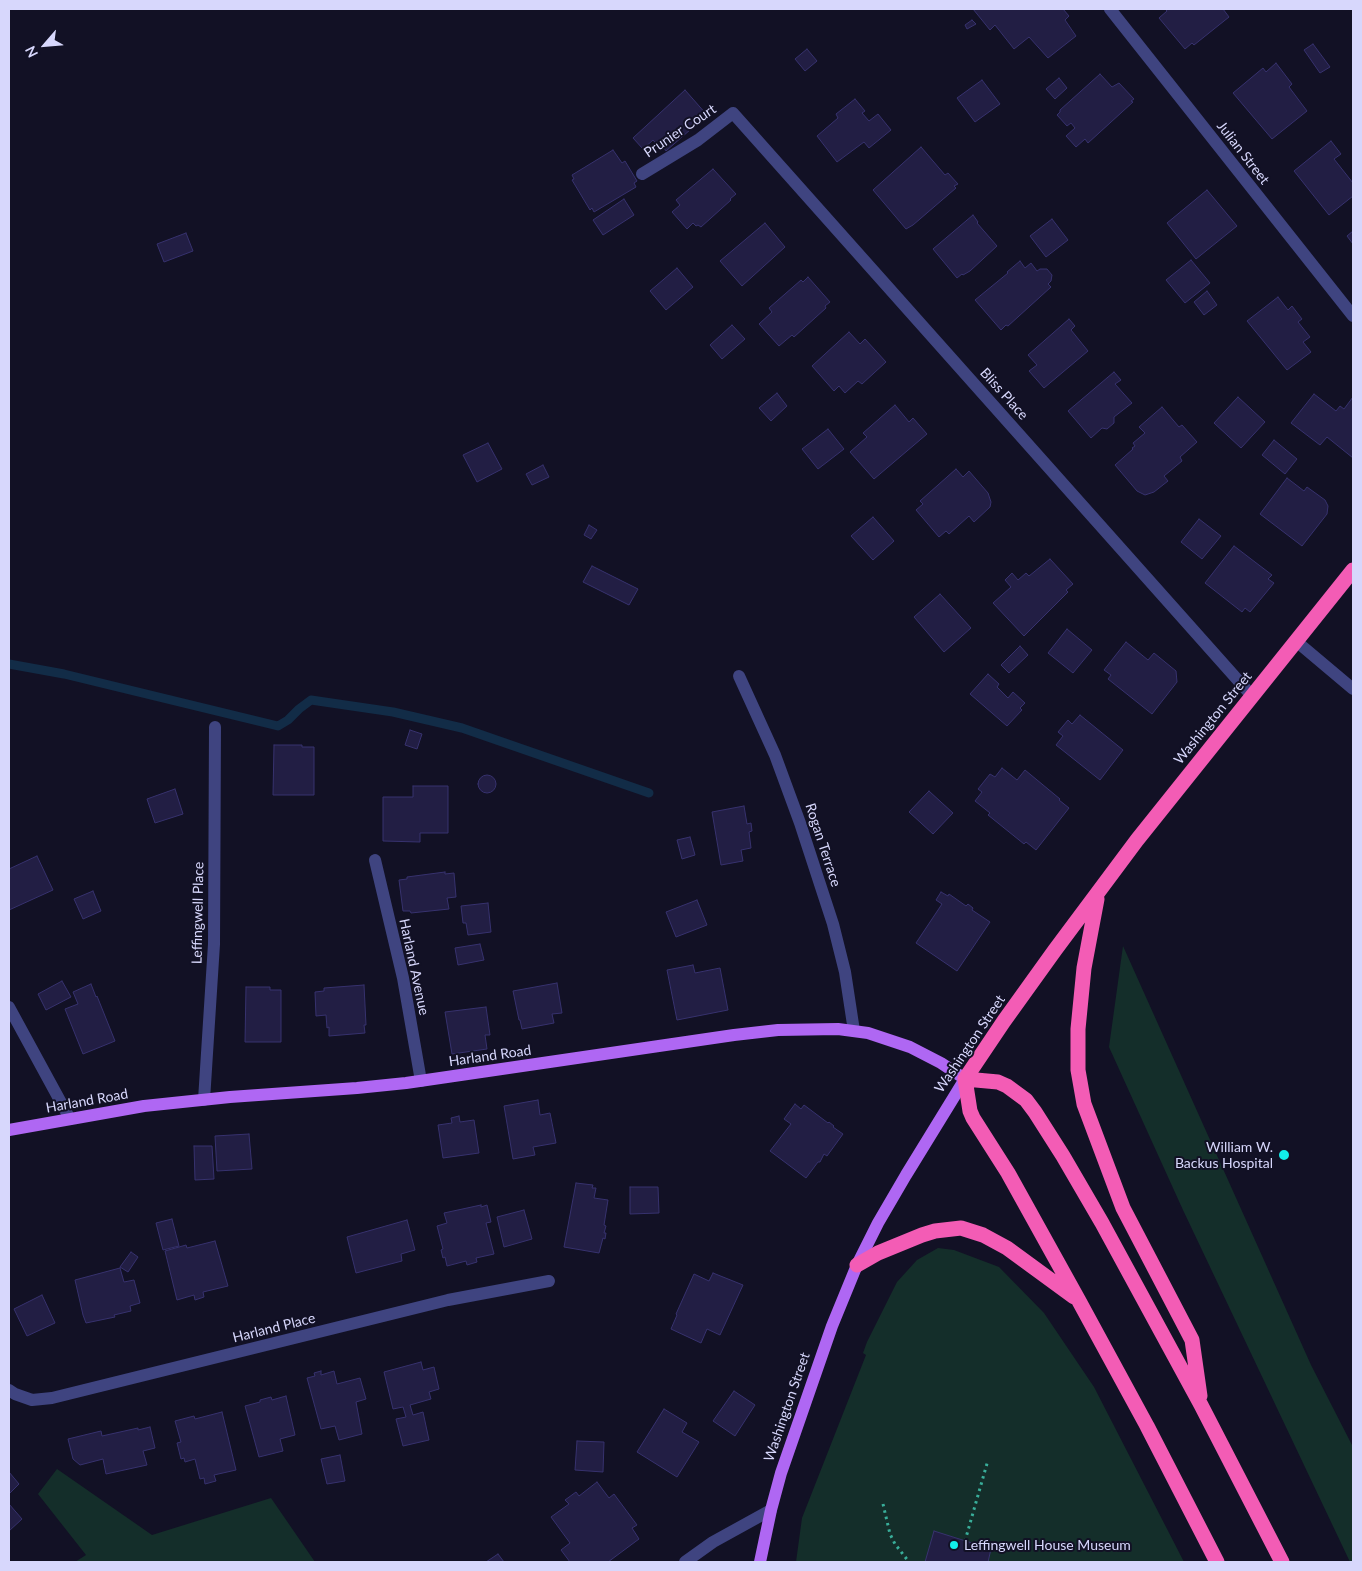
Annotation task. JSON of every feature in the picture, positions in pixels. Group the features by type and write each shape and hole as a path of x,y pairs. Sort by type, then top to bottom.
{"highway":[{"name":"Washington Street","path":"965,1079 1004,1021 1098,892 1353,570"},
{"path":"1098,892 1088,938 1080,995 1077,1046 1081,1090 1094,1134 1123,1208 1192,1340 1201,1405"},
{"path":"1217,1562 1147,1426 1079,1301 1008,1173 973,1118 970,1111 965,1079 998,1082 1007,1086 1026,1100 1035,1112 1097,1215 1201,1405 1282,1562"},
{"path":"857,1265 878,1253 922,1235 935,1231 961,1228 983,1235 1007,1248 1079,1301"}],"main road":[{"name":"Harland Road","path":"9,1130 144,1106 421,1081 778,1030 854,1031 888,1038 941,1063 965,1079"},
{"name":"Washington Street","path":"760,1562 781,1473 832,1326 857,1265 878,1223 965,1079"}],"street":[{"name":"Julian Street","path":"1110,9 1353,316"},
{"name":"Prunier Court","path":"642,174 698,140 733,113"},
{"name":"Bliss Place","path":"733,113 1252,696"},
{"path":"1296,641 1353,689"},
{"name":"Rogan Terrace","path":"739,676 775,755 800,823 835,932 845,972 854,1031"},
{"name":"Leffingwell Place","path":"204,1100 214,944 215,727"},
{"name":"Harland Avenue","path":"376,860 403,978 421,1081"},
{"path":"9,1008 70,1119"},
{"name":"Harland Place","path":"9,1390 32,1400 52,1398 448,1300 549,1281"},
{"path":"685,1562 714,1542 771,1510"}],"path":[{"path":"965,1541 988,1460"},
{"path":"883,1504 890,1534 909,1562"}],"green space":[{"path":"1123,946 1311,1365 1353,1447 1353,1562 1350,1562 1183,1210 1109,1047"},
{"path":"938,1248 954,1250 999,1267 1044,1313 1094,1387 1184,1562 796,1562 802,1518 866,1355 863,1353 867,1342 897,1282 917,1260"},
{"path":"57,1469 152,1535 271,1498 315,1562 75,1562 86,1555 38,1494"}],"building":[{"path":"973,9 1063,9 1069,16 1065,20 1076,36 1048,58 1029,37 1014,49 995,25 990,30"},
{"path":"1165,9 1223,9 1229,17 1194,45 1192,43 1185,49 1159,18 1167,11"},
{"path":"972,20 976,24 967,29 965,25"},
{"path":"1313,44 1330,67 1320,73 1304,50"},
{"path":"807,49 817,61 805,71 795,59"},
{"path":"1276,63 1292,84 1289,87 1307,111 1272,139 1233,93 1263,68 1266,72"},
{"path":"1100,74 1112,87 1119,83 1134,99 1088,143 1085,139 1076,147 1066,136 1075,128 1071,123 1067,126 1057,115 1060,110"},
{"path":"1059,78 1067,88 1055,99 1046,89"},
{"path":"982,80 1000,104 975,122 957,98"},
{"path":"685,90 707,115 666,151 664,148 662,150 653,140 643,149 633,138"},
{"path":"855,99 865,111 862,113 869,121 878,114 891,130 869,148 864,142 837,162 817,136 838,118 836,114"},
{"path":"1331,141 1341,154 1334,159 1353,183 1353,196 1329,215 1294,171"},
{"path":"921,147 945,175 948,173 958,184 954,186 956,188 906,229 873,190"},
{"path":"613,150 622,163 625,161 637,181 634,183 636,187 594,212 592,208 590,210 572,180 574,179 572,175"},
{"path":"713,169 736,194 701,227 693,223 687,229 672,212 680,205 676,200"},
{"path":"1207,190 1237,226 1196,259 1167,223"},
{"path":"624,199 634,215 603,235 593,220"},
{"path":"973,215 977,223 997,246 970,271 957,278 933,249"},
{"path":"1052,219 1068,240 1046,257 1030,236"},
{"path":"765,223 785,247 742,286 720,261"},
{"path":"1353,231 1353,244 1347,236"},
{"path":"186,233 193,251 164,262 157,244"},
{"path":"1191,260 1210,283 1185,303 1166,280"},
{"path":"1020,261 1025,268 1031,263 1037,271 1047,269 1052,275 1051,281 1048,284 1051,287 1008,326 1006,325 1001,330 975,300"},
{"path":"677,268 693,287 666,310 650,291"},
{"path":"808,277 830,302 825,306 826,308 794,337 792,335 779,346 759,324 772,312 769,308 801,280 803,282"},
{"path":"1207,291 1217,305 1204,315 1194,302"},
{"path":"1278,297 1288,310 1292,306 1302,319 1298,322 1310,337 1303,342 1311,352 1287,370 1247,321"},
{"path":"1069,319 1075,326 1071,330 1088,351 1044,388 1029,371 1037,365 1028,355"},
{"path":"732,325 745,339 722,359 710,345"},
{"path":"849,332 860,344 865,339 886,362 862,384 858,381 845,393 839,386 834,391 812,366"},
{"path":"1114,372 1121,380 1115,384 1132,403 1114,417 1114,423 1107,429 1102,428 1091,438 1068,411"},
{"path":"777,393 787,406 771,421 759,408"},
{"path":"1314,394 1336,411 1340,406 1344,409 1353,397 1353,458 1327,437 1320,445 1291,423"},
{"path":"1238,397 1265,422 1241,448 1214,423"},
{"path":"895,405 909,422 913,418 927,434 874,479 850,452 867,437 863,433"},
{"path":"1162,407 1179,427 1182,425 1197,442 1180,457 1182,461 1164,476 1168,481 1154,492 1145,495 1137,491 1115,465 1133,449 1135,446 1133,443 1145,433 1139,427"},
{"path":"828,429 844,449 818,469 802,449"},
{"path":"1274,440 1297,459 1285,474 1262,455"},
{"path":"488,443 502,469 477,482 463,455"},
{"path":"543,465 549,477 532,485 526,474"},
{"path":"956,469 963,477 969,471 988,493 991,502 990,507 974,522 969,516 949,534 946,531 939,537 916,510 923,504 920,501"},
{"path":"1287,478 1304,491 1307,487 1325,500 1328,506 1327,514 1302,546 1260,514"},
{"path":"873,517 894,541 873,560 851,536"},
{"path":"1199,519 1221,536 1202,559 1181,542"},
{"path":"589,525 597,530 591,539 584,535"},
{"path":"1234,546 1272,575 1268,579 1274,583 1250,612 1245,608 1242,612 1205,583"},
{"path":"1050,559 1073,584 1066,590 1068,592 1024,636 993,603 1011,587 1005,580 1012,573 1018,580 1026,573 1029,576"},
{"path":"592,566 638,589 629,605 583,582"},
{"path":"940,594 971,628 944,652 914,617"},
{"path":"1067,629 1092,650 1073,673 1048,653"},
{"path":"1126,642 1148,660 1154,653 1176,671 1177,682 1152,714 1108,679 1111,675 1104,670"},
{"path":"1020,646 1028,655 1009,673 1001,665"},
{"path":"988,674 999,684 997,687 1008,698 1013,692 1025,703 1020,708 1022,710 1007,726 970,694"},
{"path":"1080,715 1123,750 1100,780 1056,745 1063,736 1058,732 1068,720 1072,724"},
{"path":"410,730 422,734 417,749 405,745"},
{"path":"274,745 314,747 314,795 273,795"},
{"path":"1002,768 1017,780 1025,770 1069,808 1036,850 1026,842 1024,844 988,815 990,813 975,801 982,792 978,789 990,774 995,777"},
{"path":"483,775 491,775 496,780 494,791 483,793 478,788 478,780"},
{"path":"413,786 448,786 448,833 420,833 420,842 383,841 383,797 413,797"},
{"path":"175,789 183,814 155,823 147,799"},
{"path":"929,791 953,813 933,834 909,812"},
{"path":"744,806 747,824 751,823 752,831 749,832 751,848 741,850 743,861 721,865 712,812"},
{"path":"690,837 695,855 682,859 677,840"},
{"path":"37,856 53,890 9,910 9,869"},
{"path":"445,872 445,874 454,873 456,897 447,898 449,909 411,913 410,911 403,911 399,880 407,879 407,877"},
{"path":"93,891 101,911 83,919 74,899"},
{"path":"941,892 948,896 949,894 966,906 968,904 973,908 972,910 990,922 957,971 916,943 942,904 936,900"},
{"path":"697,900 707,925 676,937 666,912"},
{"path":"488,903 491,932 468,935 466,923 463,923 461,906"},
{"path":"480,944 484,960 458,965 455,948"},
{"path":"693,965 695,973 720,968 728,1010 677,1020 667,970"},
{"path":"62,981 71,997 46,1010 38,994"},
{"path":"557,983 562,1013 552,1014 554,1023 522,1029 513,991"},
{"path":"91,984 115,1041 83,1054 65,1009 78,1004 73,992"},
{"path":"364,985 365,1033 329,1036 326,1015 316,1016 315,992 324,991 324,988"},
{"path":"246,987 270,987 270,990 281,990 281,1042 245,1042"},
{"path":"486,1007 490,1035 485,1035 487,1049 452,1054 445,1012"},
{"path":"538,1100 540,1115 550,1113 556,1143 533,1147 535,1155 513,1159 504,1106"},
{"path":"795,1104 801,1109 804,1105 843,1134 827,1156 824,1154 820,1162 818,1162 806,1178 770,1151 791,1124 784,1119"},
{"path":"459,1116 460,1122 474,1120 479,1153 443,1158 438,1125 452,1123 451,1118"},
{"path":"249,1134 252,1169 217,1171 215,1136"},
{"path":"194,1146 212,1146 214,1179 195,1180"},
{"path":"576,1183 593,1185 592,1188 596,1188 594,1198 608,1200 604,1225 606,1226 605,1239 603,1238 599,1253 564,1247"},
{"path":"630,1187 658,1187 659,1213 630,1214"},
{"path":"481,1205 481,1207 487,1205 491,1222 486,1223 494,1254 476,1258 477,1262 467,1265 466,1261 447,1266 441,1250 443,1249 437,1226 447,1223 444,1213"},
{"path":"524,1210 532,1239 504,1247 497,1217"},
{"path":"172,1219 179,1246 163,1250 156,1223"},
{"path":"407,1220 415,1250 401,1254 402,1261 356,1273 347,1237"},
{"path":"215,1241 228,1286 203,1292 204,1297 195,1300 194,1295 177,1300 165,1251 186,1245 187,1248"},
{"path":"131,1252 138,1257 128,1272 120,1267"},
{"path":"120,1268 124,1282 134,1280 140,1303 130,1306 131,1311 114,1315 115,1317 86,1323 75,1280"},
{"path":"713,1273 743,1285 720,1335 707,1329 701,1343 671,1329 694,1274 709,1281"},
{"path":"42,1295 55,1323 27,1336 14,1309"},
{"path":"421,1362 423,1370 434,1367 439,1389 429,1392 431,1399 410,1405 413,1415 423,1412 429,1440 403,1446 396,1419 406,1417 403,1407 393,1409 384,1372"},
{"path":"321,1371 321,1375 334,1371 337,1384 360,1378 366,1399 356,1402 362,1434 339,1440 335,1426 321,1429 307,1378 315,1376 314,1373"},
{"path":"734,1391 755,1405 735,1436 713,1421"},
{"path":"286,1396 295,1435 280,1439 283,1451 259,1457 245,1406 271,1397 272,1400"},
{"path":"664,1409 687,1423 682,1432 699,1442 677,1477 637,1452"},
{"path":"222,1412 236,1470 214,1475 216,1481 205,1484 204,1478 200,1479 195,1459 185,1462 184,1458 181,1459 177,1443 181,1442 175,1421 194,1416 195,1419"},
{"path":"150,1427 155,1448 143,1451 147,1465 106,1474 103,1459 80,1465 73,1459 68,1439 101,1431 102,1436"},
{"path":"577,1441 604,1442 603,1472 575,1470"},
{"path":"340,1455 345,1481 327,1484 321,1459"},
{"path":"9,1472 19,1484 9,1494"},
{"path":"597,1482 609,1498 614,1494 637,1525 632,1528 639,1539 608,1562 570,1562 561,1550 570,1543 551,1517 569,1504 565,1500 576,1492 579,1496"},
{"path":"9,1504 22,1519 9,1531"},
{"name":"Leffingwell House Museum","path":"934,1531 991,1549 988,1562 925,1562"},
{"path":"498,1554 504,1562 486,1562"}],"waterway":[{"path":"9,664 64,674 278,726 311,700 393,712 462,728 649,793"}],"place":[{"name":"William W. Backus Hospital","path":"1284,1155"},
{"name":"Leffingwell House Museum","path":"954,1545"}]}
